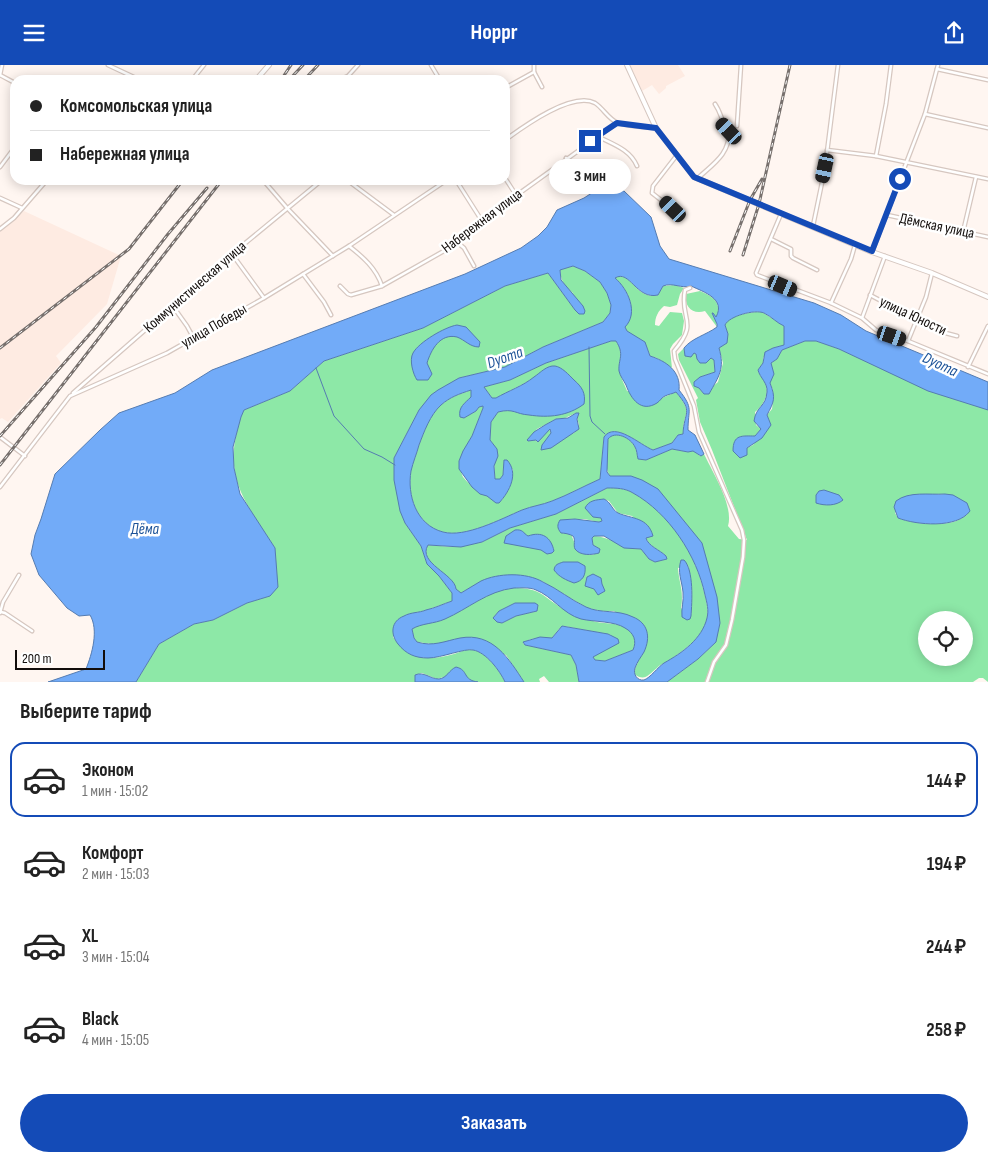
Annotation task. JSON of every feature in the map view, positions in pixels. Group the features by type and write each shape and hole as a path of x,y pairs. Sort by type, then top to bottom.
{"street":[{"path":"0,75 2,65"},
{"path":"109,65 130,75"},
{"path":"196,75 204,65"},
{"path":"260,75 268,65"},
{"path":"349,75 358,65"},
{"path":"534,65 534,72 542,87"},
{"path":"627,65 656,128 696,178 988,297"},
{"path":"736,126 741,65"},
{"path":"813,226 825,168 838,65"},
{"path":"876,156 891,65"},
{"path":"872,251 925,114 938,67 988,80"},
{"path":"510,85 534,72"},
{"path":"510,136 532,121 568,103 581,100 594,103 617,123 656,128"},
{"path":"696,178 723,154 729,141 729,131 722,123 720,111 715,104"},
{"path":"925,114 988,128"},
{"name":"Набережная улица","path":"340,286 348,294 355,295 382,286 458,243 482,221 516,195 617,123"},
{"path":"597,136 628,152 637,165"},
{"path":"827,150 907,161 988,179"},
{"path":"0,167 10,154"},
{"path":"674,211 652,193 653,186 677,155"},
{"path":"566,158 590,174"},
{"path":"963,232 976,177"},
{"path":"0,229 43,185"},
{"path":"267,185 332,256"},
{"name":"Коммунистическая улица","path":"70,396 172,305 316,185"},
{"path":"354,185 394,215"},
{"name":"улица Победы","path":"0,487 70,396 167,353 264,298 349,246 439,185"},
{"path":"459,185 482,221"},
{"path":"510,185 516,195"},
{"path":"0,198 22,208"},
{"path":"781,213 756,273 757,275 831,303 862,318 876,331 908,341 988,374"},
{"name":"Дёмская улица","path":"886,215 988,237"},
{"path":"771,239 791,249 791,256 793,258 817,269"},
{"path":"458,243 464,248 474,266"},
{"path":"831,303 837,293 855,244"},
{"path":"349,246 374,269 382,286"},
{"path":"232,254 264,298"},
{"path":"862,318 885,255"},
{"path":"908,341 926,297 932,273"},
{"path":"303,274 324,302 330,315"},
{"path":"690,288 685,290 684,298 688,326 686,335 674,351 675,359 694,406 699,431 716,467 742,530 744,540 743,557 726,645 714,662 708,682"},
{"name":"улица Юности","path":"870,295 938,331 957,336"},
{"path":"172,305 193,338"},
{"path":"968,367 988,327"},
{"path":"86,381 87,386 90,387"},
{"path":"0,437 25,456"},
{"path":"19,575 1,601 0,613 5,613 32,631"}],"shaded area":[{"path":"630,65 678,65 685,76 666,86 659,94 652,85 642,91"},
{"path":"24,211 121,256 107,304 56,356 61,363 8,422 2,418 0,419 0,230"}],"green space":[{"path":"573,266 585,271 600,282 607,293 611,305 610,313 603,322 543,347 505,367 459,378 419,410 394,458 405,523 421,546 427,564 452,593 452,601 415,613 393,637 406,651 420,657 436,658 468,649 478,651 492,663 505,682 472,682 468,679 447,676 437,679 422,673 415,675 415,682 136,682 159,644 194,624 213,620 247,603 269,596 275,548 242,494 234,465 237,432 244,410 290,391 324,361 423,328 505,286 548,273 575,310 573,293 564,283 560,270"},
{"path":"617,276 627,279 640,291 651,296 658,295 663,286 675,285 684,288 677,305 664,306 657,314 655,322 655,325 659,326 670,312 682,313 684,321 682,335 670,349 672,368 657,358 650,356 645,343 627,332 624,327 629,317 631,303 626,291 615,278"},
{"path":"700,291 712,297 717,303 718,312 717,317 715,316 717,327 705,311 693,311 686,303 686,294"},
{"path":"762,312 784,326 784,345 773,348 763,358 763,363 758,370 766,385 767,394 764,402 755,412 756,425 761,429 755,436 743,436 747,453 747,448 753,445 770,423 767,415 772,409 773,401 773,390 770,383 771,363 777,359 782,350 805,341 816,341 839,349 988,410 988,682 983,678 979,678 973,682 667,682 698,659 716,642 702,543 631,476 610,476 606,463 607,441 616,435 624,437 633,444 638,459 646,460 672,449 688,452 693,450 700,456 704,454 725,499 729,518 728,526 739,539 747,540 700,422 696,400 698,398 679,360 678,354 684,348 684,352 694,353 714,360 715,372 700,377 699,388 704,394 718,382 723,363 719,348 728,334 725,326 726,322 742,314","holes":["945,494 967,515 953,522 933,524 904,520 898,518 895,513 909,495"]},
{"path":"616,341 621,354 621,375 627,391 662,398 676,392 686,409 683,434 678,435 672,443 653,450 621,433 609,433 604,437 600,479 558,499 522,510 472,530 452,533 443,532 426,523 415,508 410,480 411,470 419,445 434,413 448,400 471,390 471,397 462,406 464,418 479,407 483,406 483,408 472,436 459,461 462,474 467,482 476,489 502,500 509,489 513,469 503,468 503,475 500,479 495,479 493,444 490,440 491,422 498,412 508,410 539,416 563,370 554,366 496,398 492,398 484,387 510,380 546,363","holes":["576,413 579,425 574,433 566,436 551,448 548,439 551,433 549,429 538,442 535,440 529,441 537,429 556,419 565,418"]},
{"path":"607,488 630,491 659,512 680,537 696,566 707,604 708,615 705,626 690,645 646,677 638,676 634,674 635,669 647,640 614,611 587,608 542,581 482,581 461,593 430,562 426,554 428,545 452,547 482,542 510,528 556,514","holes":["604,499 609,501 618,513 632,516 650,536 646,537 649,543 666,556 667,559 655,562 649,559 641,549 594,536 592,538 593,545 600,549 593,555 580,553 567,519 602,521","688,565 692,592 691,616 681,608 682,592 678,568"]},
{"path":"512,588 530,589 574,615 624,627 634,636 633,650 605,661 595,660 593,657 599,653 611,635 564,626 552,638 533,639 523,643 571,655 576,665 579,682 549,682 544,676 539,679 540,682 524,682 506,655 459,639 442,644 432,644 417,642 414,638 412,629 416,626 454,614 494,592","holes":["515,603 527,603 537,611 516,616 502,623 493,618 499,611"]}],"water":[{"name":"Дёма","path":"601,187 624,191 651,217 660,246 669,259 814,303 841,315 866,331 988,382 988,410 928,391 839,349 816,341 805,341 782,350 777,359 771,363 774,374 770,383 773,400 767,415 771,425 762,438 747,448 747,455 740,458 733,451 735,441 742,436 755,436 761,429 754,421 757,412 765,401 767,389 758,370 763,363 765,352 784,345 784,326 760,312 743,314 727,322 725,325 728,334 727,343 719,348 721,355 720,372 709,394 704,394 699,388 694,386 694,382 700,377 715,372 714,360 711,358 706,363 700,363 694,353 691,357 685,356 684,348 717,327 712,313 716,317 718,305 716,301 691,286 667,285 663,286 658,295 650,295 644,293 625,278 620,276 615,278 624,288 630,301 631,315 625,327 627,331 645,342 650,356 667,364 675,372 678,377 679,390 688,405 688,430 695,435 704,454 701,456 693,451 672,449 646,460 638,459 636,448 633,444 623,436 615,435 608,439 607,472 610,476 631,476 658,489 702,543 717,597 720,623 716,642 698,659 667,682 579,682 576,665 571,655 525,645 523,642 540,637 552,638 562,626 608,634 618,639 619,643 593,657 595,660 605,661 633,650 635,640 633,635 625,628 616,624 575,617 536,590 514,588 486,596 445,619 412,629 417,642 434,644 472,637 491,643 506,656 524,682 505,682 488,658 478,651 464,650 433,658 415,656 404,650 395,640 394,624 400,618 407,615 452,601 452,593 427,564 421,546 405,523 400,511 394,480 394,458 419,410 431,395 438,390 459,378 505,367 543,347 603,322 610,313 611,305 607,293 600,282 585,271 573,266 560,270 561,280 583,306 584,314 579,314 575,310 548,273 505,286 423,328 324,361 290,391 244,410 233,447 234,468 240,494 275,548 278,587 270,596 247,603 213,620 194,624 159,644 136,682 48,682 86,669 92,649 94,628 90,615 79,616 67,608 39,575 31,554 35,535 55,474 100,430 119,413 175,393 212,370 465,274 521,248 547,227 557,210 584,198","holes":["616,341 619,346 621,353 620,373 637,403 651,406 664,397 676,392 682,399 687,412 683,434 678,435 672,443 653,450 621,433 609,433 604,437 600,479 558,499 522,510 472,530 452,533 443,532 426,523 415,508 412,499 411,471 425,429 441,405 451,398 471,390 471,397 461,408 460,417 464,418 483,406 472,436 459,461 459,469 472,487 480,494 499,503 510,488 513,476 511,465 507,460 504,460 503,475 500,479 495,479 494,466 498,456 497,449 490,440 491,422 498,412 511,411 536,416 565,414 584,404 584,397 583,391 577,383 563,370 555,366 546,368 525,383 496,398 492,398 484,387 510,380 546,363","607,488 630,491 658,512 669,524 680,537 695,565 707,604 707,618 696,639 644,680 636,677 635,670 644,652 648,636 645,627 638,620 621,613 586,607 543,582 520,575 488,578 461,593 456,589 450,578 432,563 426,551 428,545 461,547 482,542 510,528 556,514"]},
{"path":"457,325 466,327 480,342 479,347 473,346 457,337 451,336 441,340 434,348 427,363 432,374 428,380 417,380 412,367 411,359 413,353 421,344 433,336"},
{"path":"579,413 577,419 579,429 551,448 541,450 542,445 551,433 550,429 538,442 536,440 527,440 534,432 545,425 556,419 568,418"},
{"path":"824,490 839,495 843,500 830,505 816,503 816,495 819,491"},
{"path":"919,494 953,495 967,503 970,511 956,521 936,524 925,524 898,518 894,507 896,501 901,498"},
{"path":"604,499 618,513 639,520 647,525 653,536 646,538 647,541 666,556 667,559 655,562 649,559 641,549 624,548 604,536 594,536 592,538 593,545 600,549 599,553 586,554 577,551 574,547 573,536 561,533 558,528 560,520 602,521 601,518 593,517 585,508 591,502"},
{"path":"515,530 521,531 528,536 538,534 545,536 551,542 554,551 547,554 541,550 504,543 506,536"},
{"path":"681,560 684,560 687,565 691,578 691,616 687,620 682,617 683,595 679,569"},
{"path":"578,562 585,566 582,579 574,583 558,575 554,568 557,564"},
{"path":"593,574 601,578 605,591 598,595 594,589 585,586 587,577"},
{"path":"515,603 535,603 538,605 537,611 516,616 502,623 497,622 493,618 499,611"},
{"path":"456,667 463,670 467,677 478,682 415,682 415,675 421,674 439,679"}],"waterway":[{"path":"589,347 590,416 592,422 605,434"},
{"path":"316,368 334,416 364,449 395,465"}],"railway":[{"path":"284,75 291,65"},
{"path":"294,75 303,65"},
{"path":"309,75 318,65"},
{"path":"743,255 759,204 790,65"},
{"path":"730,251 750,200 762,179"},
{"path":"0,348 129,249 179,185"},
{"path":"0,465 218,185"},
{"path":"0,436 96,327 168,234 207,188"}],"route":[{"path":"590,141 617,123 656,128 694,177 872,251 900,179"}],"water label":[{"name":"Dyoma","path":"505,358"},
{"name":"Dyoma","path":"940,365"}]}
